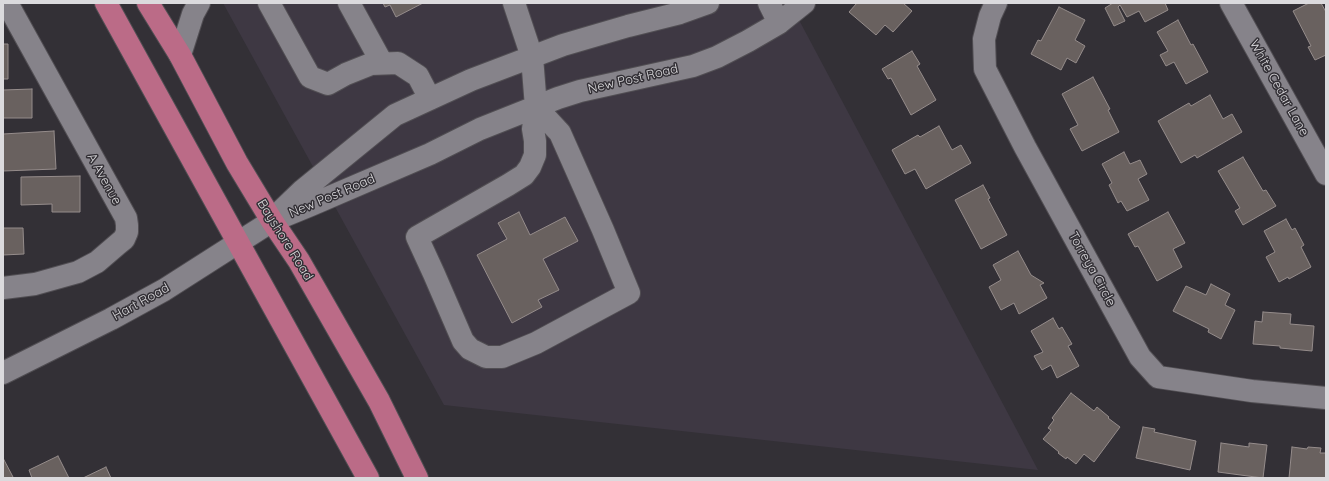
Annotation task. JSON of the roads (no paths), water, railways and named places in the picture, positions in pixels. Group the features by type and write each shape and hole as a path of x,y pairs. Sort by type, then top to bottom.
{"main road":[{"path":"106,3 368,478"},
{"name":"Bayshore Road","path":"148,3 180,55 237,163 272,221 299,261 379,401 418,478"}],"street":[{"name":"A Avenue","path":"3,288 35,284 78,272 97,262 124,239 127,232 126,218 7,3"},
{"path":"180,55 199,3"},
{"path":"269,3 310,77 328,84 346,74 371,64 398,63 418,76 430,99"},
{"path":"349,3 382,63"},
{"path":"514,3 532,57 536,106 533,128 535,155 530,167 524,175 417,237 463,341 470,349 486,357 502,357 536,343 629,293 560,133 536,106"},
{"name":"New Post Road","path":"272,221 304,190 395,115 471,80 563,45 680,13 708,3"},
{"path":"769,3 779,23"},
{"name":"New Post Road","path":"272,221 430,154 480,130 536,106 580,91 693,66 717,57 779,23 804,3"},
{"name":"Torreya Circle","path":"996,3 990,16 984,39 985,69 1025,147 1140,357 1158,377 1252,391 1326,398"},
{"name":"White Cedar Lane","path":"1231,3 1326,174"},
{"name":"Hart Road","path":"3,372 111,319 164,290 272,221"}]}
